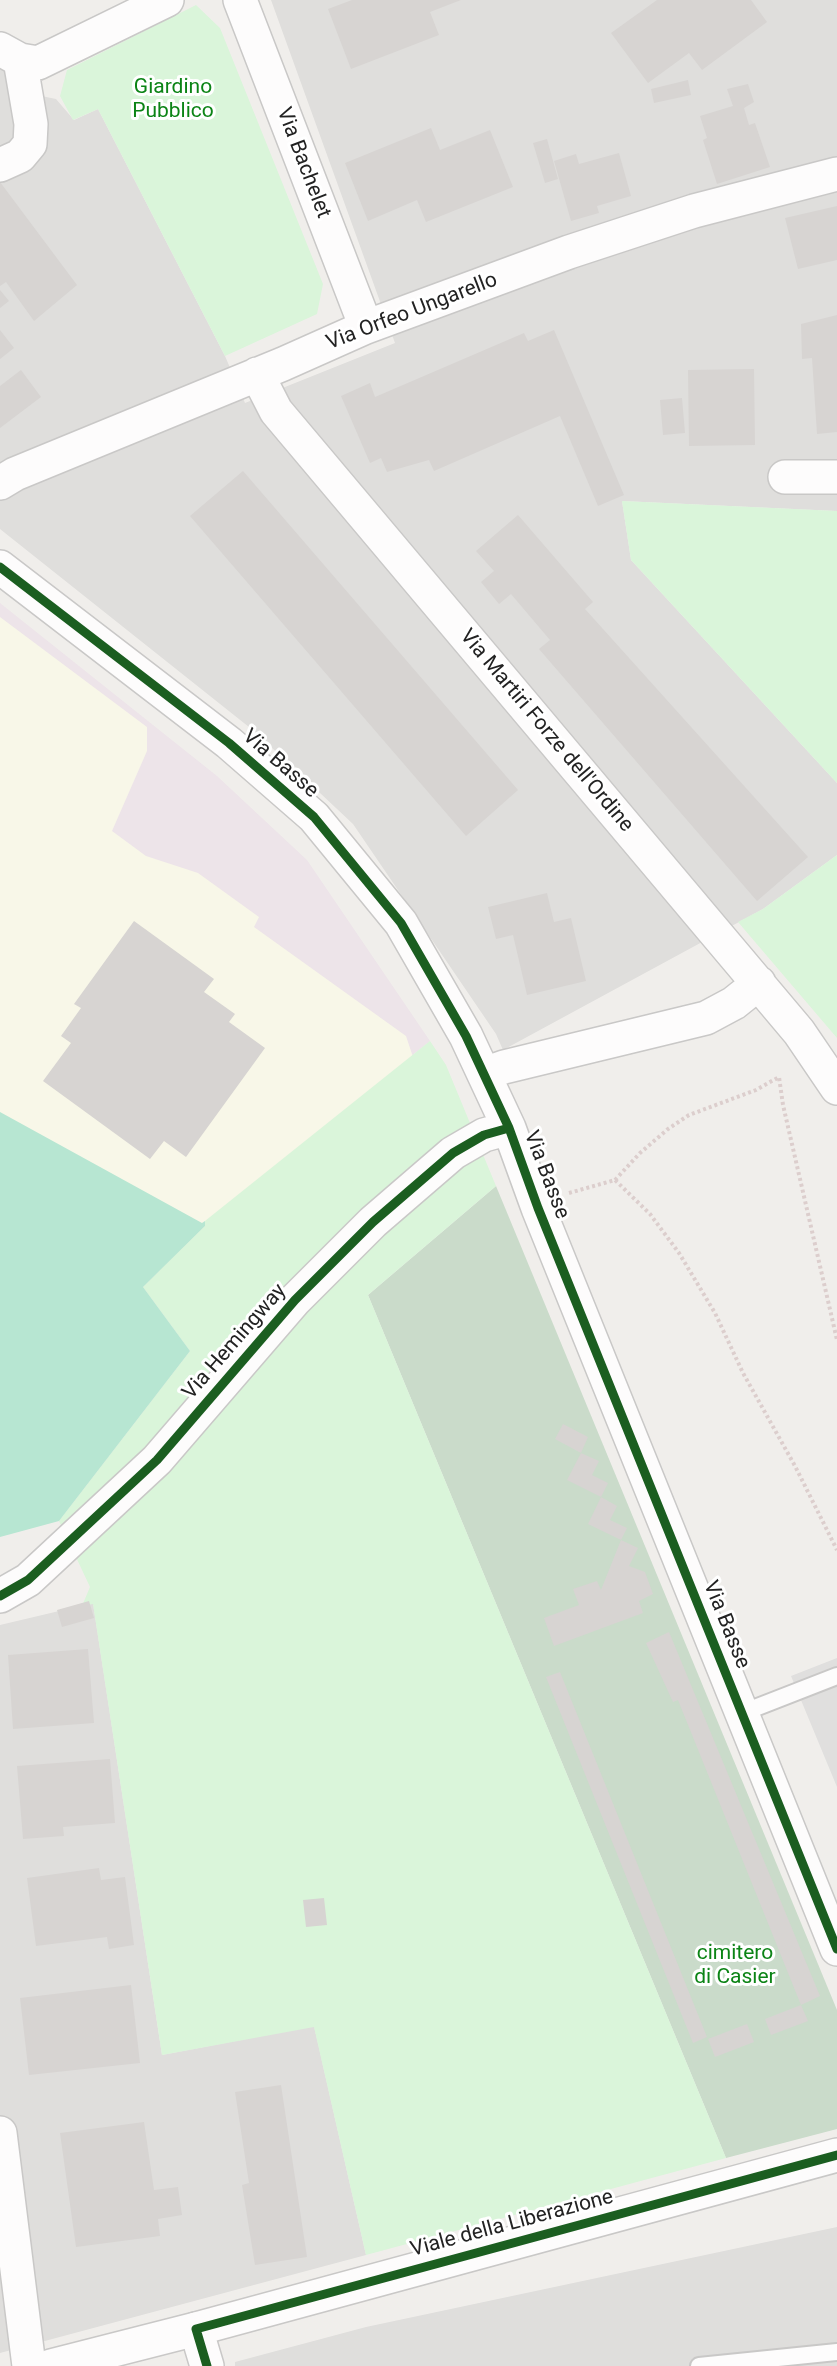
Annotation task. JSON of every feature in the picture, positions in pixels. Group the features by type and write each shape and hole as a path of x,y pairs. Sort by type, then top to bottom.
{"street":[{"path":"10,54 38,63 166,0"},
{"name":"Via Bachelet","path":"240,0 366,327"},
{"path":"0,165 20,156 30,144 31,124 10,54"},
{"name":"Via Orfeo Ungarello","path":"0,483 15,474 366,327 569,252 694,211 837,174"},
{"name":"Via Martiri Forze dell'Ordine","path":"257,374 276,411 759,983 799,1032 837,1088"},
{"path":"785,477 837,477"},
{"name":"Via Basse","path":"0,567 229,743 314,817 401,923 466,1036 508,1128 538,1208 837,1949"},
{"path":"484,1074 504,1067 706,1018 734,1003 759,983"},
{"name":"Via Hemingway","path":"0,1596 28,1580 156,1460 295,1299 373,1222 453,1154 484,1135 508,1128"},
{"path":"0,2133 29,2366"},
{"name":"Viale della Liberazione","path":"51,2366 196,2329 837,2155"},
{"path":"196,2329 207,2366"}],"lane":[{"path":"742,1713 837,1676"},
{"path":"699,2366 837,2352"}],"path":[{"path":"569,1193 615,1180 640,1153 668,1129 689,1115 756,1090 778,1077 837,1340"},
{"path":"615,1180 650,1214 679,1253 715,1313 837,1550"}],"shaded area":[{"path":"271,0 837,0 837,511 622,501 631,560 837,783 837,855 763,909 503,1050 496,1034 353,824 254,731 0,529 0,60 12,90 56,99 74,120 98,109 225,356 245,403 395,343"},
{"path":"0,603 217,776 307,860 430,1041 202,1223 0,1112"},
{"path":"0,617 147,727 147,751 112,831 146,856 198,873 259,917 254,927 406,1036 417,1069 243,1319 0,1177"},
{"path":"93,1603 162,2055 314,2026 366,2255 0,2353 0,1625"},
{"path":"837,1658 837,1787 791,1676"},
{"path":"837,2227 837,2366 235,2366 235,2362 366,2327"}],"green space":[{"name":"Giardino Pubblico","path":"196,5 220,28 323,284 317,314 225,356 98,109 73,120 60,96 67,70"},
{"path":"622,501 837,511 837,783 631,560"},
{"path":"837,855 837,1038 738,922 763,909"},
{"path":"430,1041 446,1065 496,1186 368,1295 726,2158 366,2255 314,2027 162,2055 93,1604 82,1606 90,1587 59,1521 190,1351 143,1287 205,1226 205,1221"},
{"path":"0,1112 202,1223 205,1221 205,1226 143,1287 190,1351 59,1521 0,1537"},
{"name":"cimitero di Casier","path":"496,1186 837,2010 837,2129 726,2158 368,1295"}],"building":[{"path":"352,0 461,0 430,12 439,35 351,69 328,9"},
{"path":"657,0 751,0 767,22 702,70 689,53 648,83 611,33"},
{"path":"688,80 691,95 654,103 651,89"},
{"path":"748,84 754,102 744,108 749,125 755,123 770,167 717,184 703,140 707,138 700,116 733,106 727,89"},
{"path":"431,128 440,150 490,130 513,187 426,222 417,200 368,221 345,163"},
{"path":"547,139 558,179 545,183 533,143"},
{"path":"619,153 631,196 597,206 599,213 571,221 554,161 576,154 579,164"},
{"path":"0,182 77,285 34,321 6,282 0,286"},
{"path":"837,206 837,260 798,269 785,218"},
{"path":"0,290 9,301 0,308"},
{"path":"837,315 837,432 817,434 812,358 802,359 801,324"},
{"path":"0,330 14,348 0,359"},
{"path":"554,330 624,495 598,506 560,416 434,471 429,460 387,472 381,458 370,463 341,396 370,383 375,397 524,333 528,341"},
{"path":"754,369 755,445 689,446 688,370"},
{"path":"21,370 41,397 0,428 0,386"},
{"path":"682,398 685,433 663,435 660,400"},
{"path":"243,471 518,790 466,836 190,516"},
{"path":"518,515 593,602 585,609 808,857 757,901 539,649 550,640 511,594 499,604 481,582 494,571 476,551"},
{"path":"547,893 554,922 571,918 586,981 527,995 513,935 496,939 488,907"},
{"path":"134,921 214,979 204,992 235,1014 229,1022 265,1048 186,1157 164,1141 150,1159 43,1081 71,1043 61,1036 81,1008 74,1004"},
{"path":"563,1424 588,1437 581,1453 555,1439"},
{"path":"581,1453 599,1461 592,1475 608,1483 601,1497 567,1480"},
{"path":"601,1497 617,1506 610,1520 627,1528 621,1540 588,1524"},
{"path":"621,1540 638,1548 629,1566 645,1572 653,1594 639,1601 643,1613 554,1646 544,1618 579,1605 573,1589 597,1581 601,1590"},
{"path":"89,1601 94,1618 62,1627 57,1610"},
{"path":"669,1632 820,1996 801,2005 678,1700 673,1702 646,1643"},
{"path":"88,1649 94,1723 13,1729 8,1655"},
{"path":"560,1672 707,2037 693,2043 546,1677"},
{"path":"110,1759 115,1823 63,1827 64,1836 23,1839 17,1766"},
{"path":"99,1868 101,1880 125,1877 134,1945 109,1949 107,1937 36,1946 27,1878"},
{"path":"324,1898 327,1925 306,1927 303,1900"},
{"path":"131,1985 140,2063 29,2075 20,1998"},
{"path":"801,2005 808,2021 771,2035 765,2019"},
{"path":"747,2024 754,2042 715,2057 708,2039"},
{"path":"281,2085 307,2257 255,2265 242,2185 249,2183 235,2092"},
{"path":"144,2122 154,2190 178,2187 182,2215 158,2219 160,2236 76,2247 60,2133"}],"cycle path":[{"path":"0,567 229,743 314,817 401,923 466,1036 509,1128 538,1208 837,1949"},
{"path":"0,1596 28,1580 157,1460 295,1300 373,1222 453,1153 484,1135 509,1128"},
{"path":"207,2366 196,2329 837,2155"}]}
